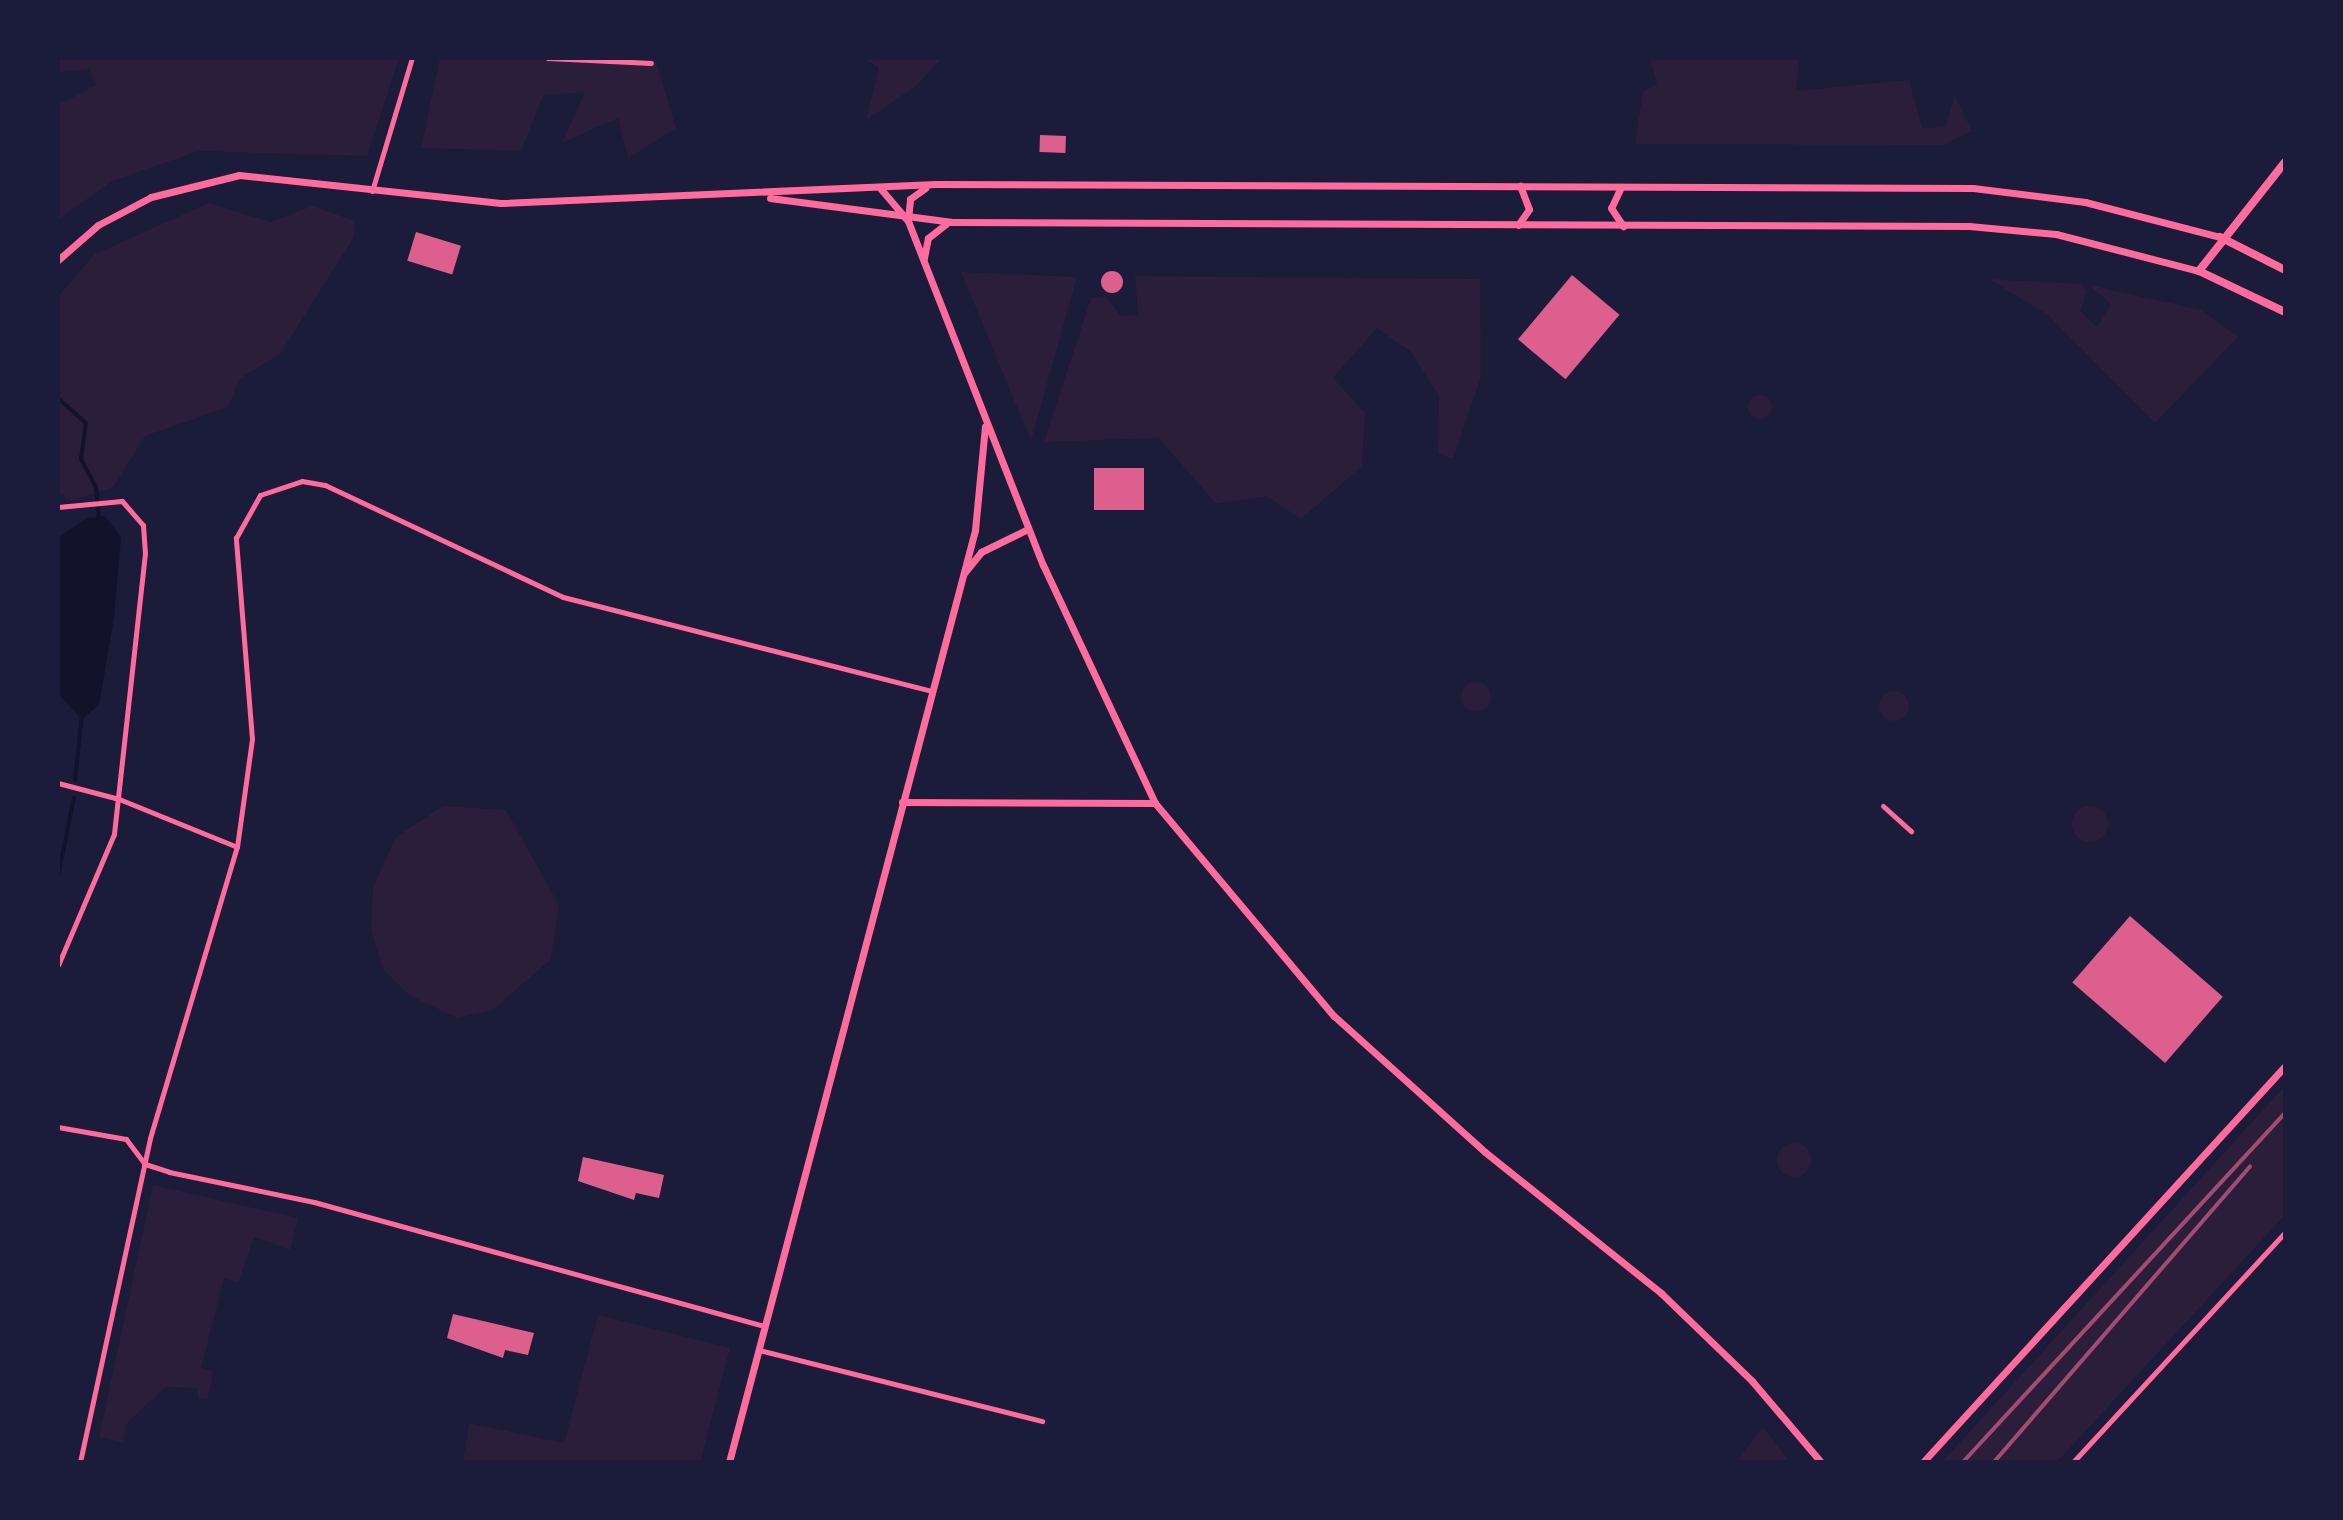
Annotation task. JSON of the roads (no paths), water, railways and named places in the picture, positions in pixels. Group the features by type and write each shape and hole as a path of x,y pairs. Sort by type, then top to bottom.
{"main road":[{"path":"2285,162 2220,237 2199,271 2285,312"},
{"path":"2220,237 2285,270"}],"street":[{"path":"372,192 412,58"},
{"path":"548,58 651,63"},
{"path":"58,260 121,212 200,182 239,175 372,192 501,203 755,195 936,184 2015,191 2220,237"},
{"path":"908,221 910,199 936,184"},
{"path":"1518,225 1529,209 1520,186"},
{"path":"1621,187 1611,208 1623,226"},
{"path":"880,188 908,221 1028,529 1155,803 1334,1016 1485,1152 1661,1293 1752,1381 1821,1462"},
{"path":"755,195 908,221 1969,226 2056,234 2199,271"},
{"path":"924,266 928,238 952,222"},
{"path":"729,1462 963,574 986,468 985,420"},
{"path":"80,1462 145,1164 237,847 252,739 236,538 248,507 273,486 325,485 563,597 932,691"},
{"path":"58,507 122,501 143,525 114,834 58,965"},
{"path":"963,574 981,552 1028,529"},
{"path":"58,783 119,799 237,847"},
{"path":"902,802 1155,803"},
{"path":"1883,806 1911,831"},
{"path":"1923,1462 2285,1066"},
{"path":"58,1127 126,1139 145,1164 314,1202 765,1326"},
{"path":"2073,1462 2285,1232"},
{"path":"759,1350 1042,1421"}],"waterway":[{"path":"58,398 86,423 81,459 96,487 99,519"},
{"path":"75,780 82,715"},
{"path":"58,877 74,798"}],"railway":[{"path":"1963,1462 2285,1113"},
{"path":"1994,1462 2250,1166"}]}
